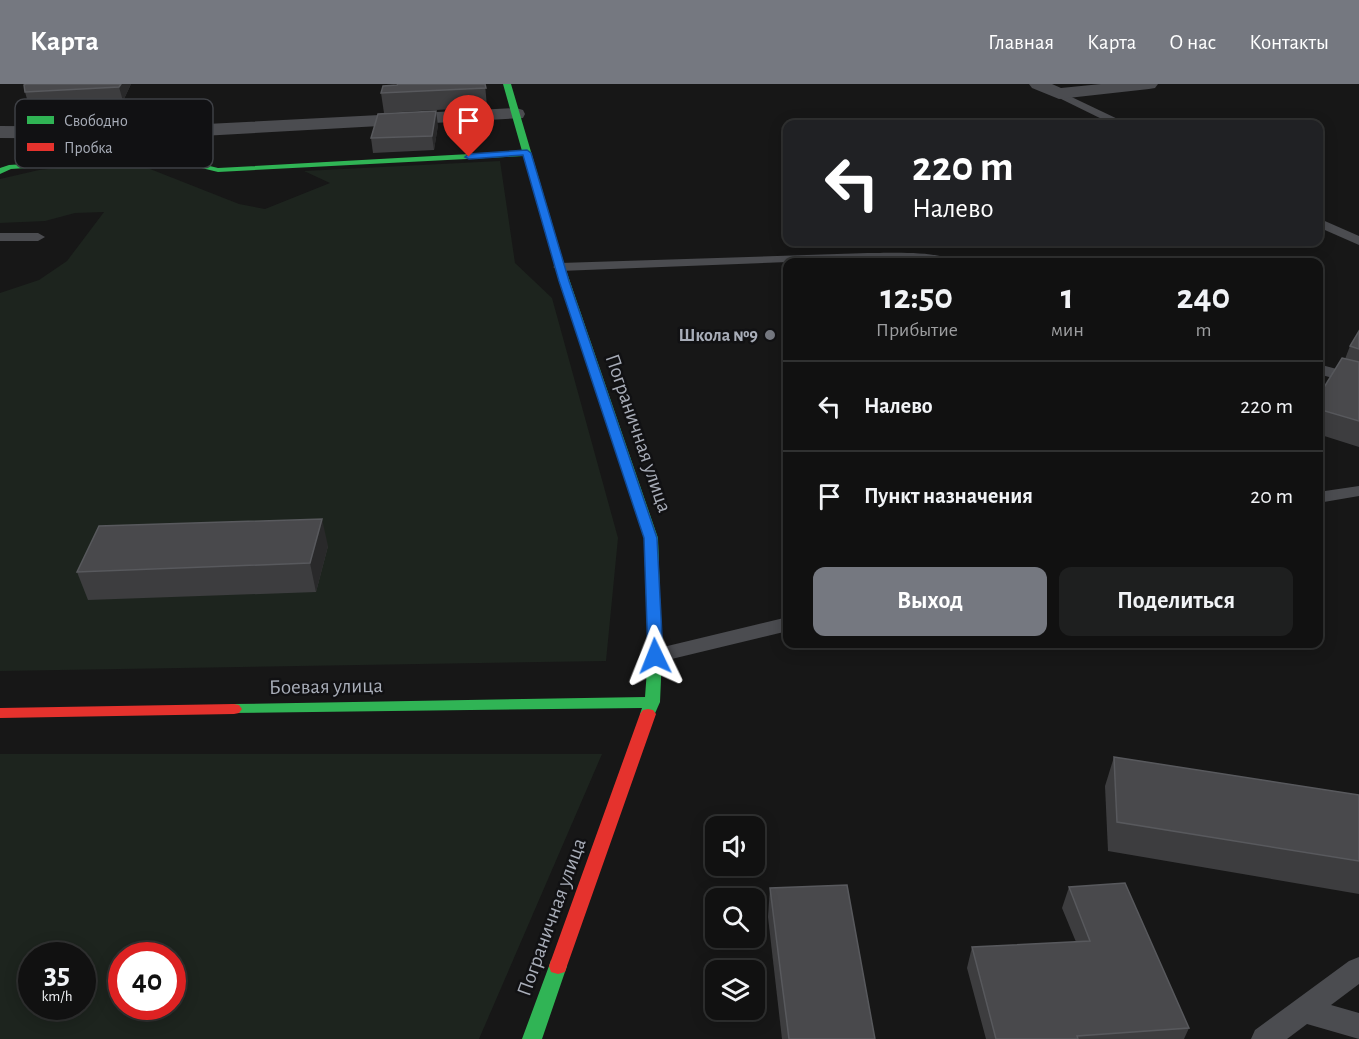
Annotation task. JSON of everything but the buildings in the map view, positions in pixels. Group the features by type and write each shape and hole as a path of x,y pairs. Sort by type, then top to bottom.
{"street":[{"name":"Пограничная улица","path":"507,84 560,267 651,538 655,656 652,702 532,1039"},
{"path":"1038,84 1059,93 1149,84"},
{"path":"213,130 516,114"},
{"path":"0,132 15,132"},
{"path":"210,168 218,170 264,168 527,153"},
{"path":"0,171 15,167"},
{"name":"Боевая улица","path":"0,713 652,702"}],"lane":[{"path":"1059,93 1112,120"},
{"path":"1323,224 1359,241"},
{"path":"0,237 38,237"},
{"path":"837,258 917,258"},
{"path":"560,267 783,260"},
{"path":"1323,370 1359,380"},
{"path":"1323,497 1359,491"},
{"path":"655,656 783,625"},
{"path":"1265,1039 1359,969"},
{"path":"1303,1011 1359,1026"}],"shaded area":[{"path":"500,161 515,263 552,298 618,538 606,661 0,671 0,293 39,280 67,261 104,212 75,213 45,221 0,223 0,179 57,168 148,168 239,204 265,209 330,183 304,171"},
{"path":"0,754 602,754 479,1039 0,1039"}],"traffic: fast":[{"path":"507,84 560,267 651,538 655,656 652,702 648,714"},
{"path":"210,168 218,170 527,153"},
{"path":"0,171 15,167"},
{"path":"234,709 652,702"},
{"path":"532,1039 558,966"}],"traffic: jam":[{"path":"0,713 234,709"},
{"path":"558,966 648,714"}],"place":[{"name":"Школа №9","path":"770,335"}],"route":[{"path":"469,157 527,153 564,281 651,538 655,656"}]}
